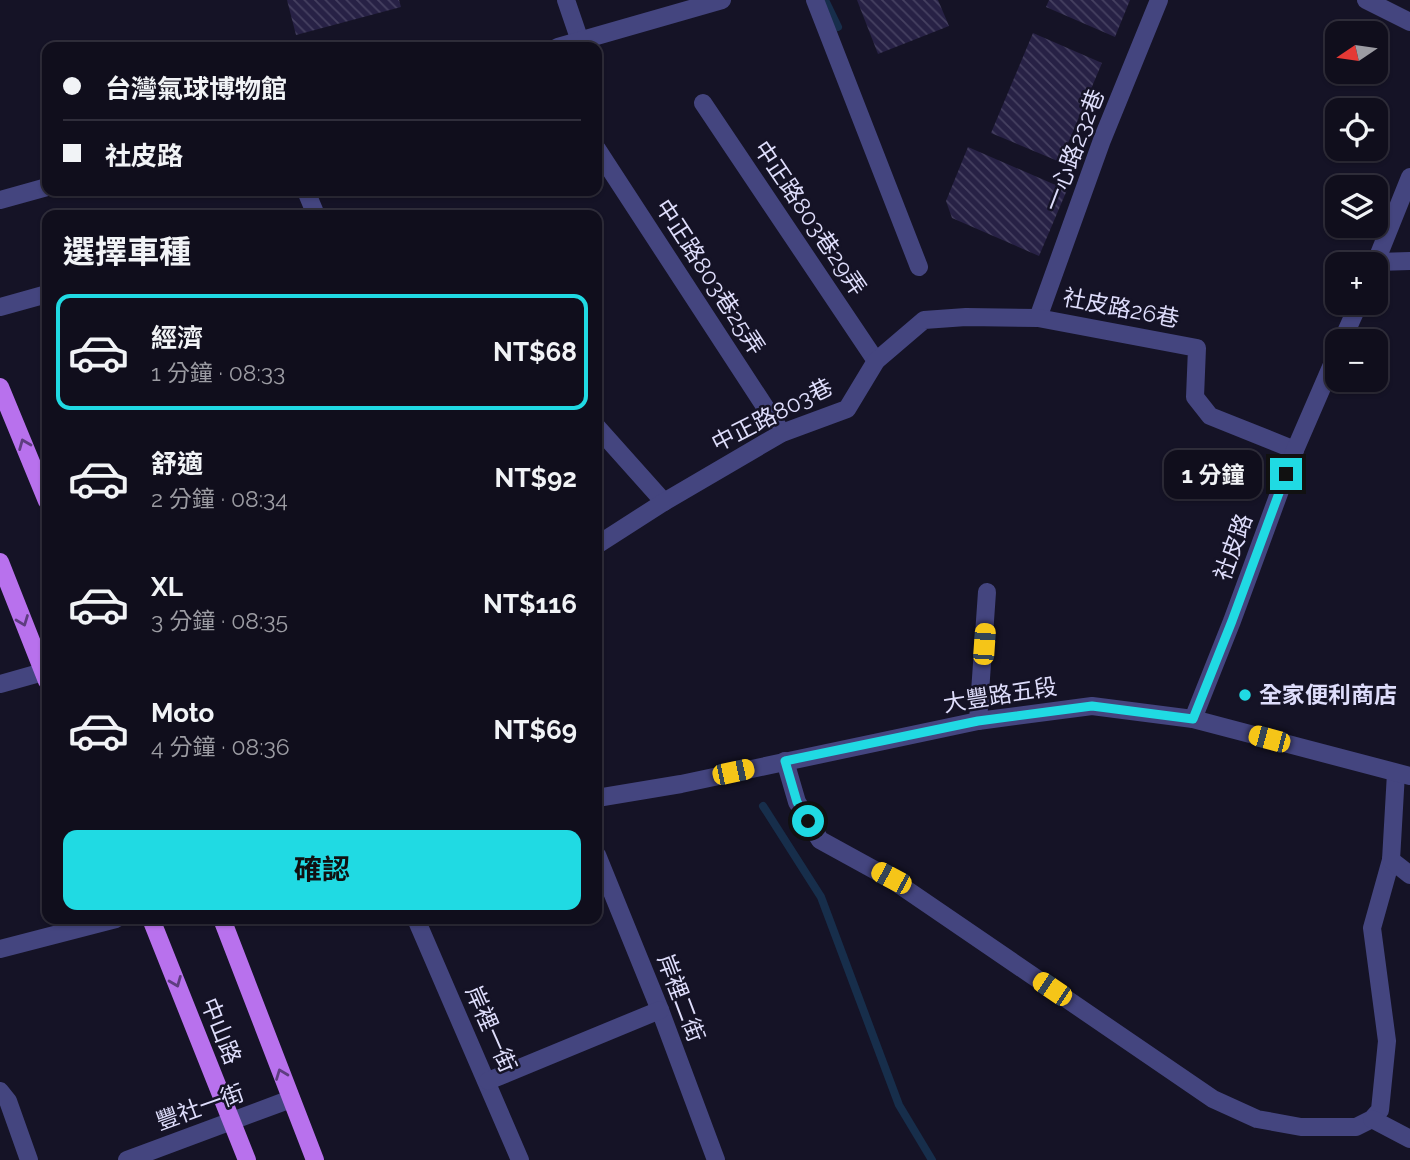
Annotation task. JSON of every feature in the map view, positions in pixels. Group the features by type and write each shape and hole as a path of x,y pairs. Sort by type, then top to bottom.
{"main road":[{"path":"0,387 42,489"},
{"path":"0,562 42,668"},
{"name":"中山路","path":"153,924 247,1160"},
{"name":"中山路","path":"224,924 316,1160"}],"street":[{"path":"566,0 580,41"},
{"path":"576,42 722,0"},
{"path":"815,0 919,267"},
{"name":"一心路232巷","path":"1038,318 1102,140 1159,0"},
{"path":"1366,0 1410,22"},
{"name":"中正路803巷29弄","path":"703,103 876,361"},
{"name":"中正路803巷25弄","path":"602,157 782,433"},
{"path":"1380,252 1410,177"},
{"path":"0,200 42,188"},
{"path":"1388,262 1410,261"},
{"path":"0,307 42,295"},
{"name":"中正路803巷","path":"602,542 782,433 847,408 876,361 924,320 966,317 1038,318"},
{"name":"社皮路26巷","path":"1038,318 1197,348 1195,397 1210,416 1295,450"},
{"name":"社皮路","path":"1193,719 1295,450 1325,381"},
{"path":"602,432 664,502"},
{"path":"978,721 987,592"},
{"path":"0,684 42,677"},
{"name":"大豐路五段","path":"602,797 681,784 978,721 1092,706 1193,719 1403,774"},
{"path":"785,761 797,802 820,840 891,878 1213,1100 1257,1119 1301,1128 1356,1127 1372,1119 1380,1110 1387,1041 1372,928 1391,860 1403,774"},
{"path":"1391,860 1410,875"},
{"name":"岸裡二街","path":"602,867 660,1010 716,1160"},
{"path":"0,949 97,924"},
{"name":"岸裡一街","path":"418,924 520,1160"},
{"path":"488,1081 660,1010"},
{"path":"0,1091 8,1101 29,1160"},
{"name":"豐社一街","path":"127,1160 291,1099"},
{"path":"1372,1119 1410,1139"}],"building":[{"path":"287,0 399,0 401,7 296,35"},
{"path":"857,0 938,0 949,26 878,54"},
{"path":"1049,0 1130,0 1115,37 1046,7"},
{"path":"1033,33 1102,63 1060,162 991,133"},
{"path":"968,147 1067,190 1039,256 952,218 946,201"}],"waterway":[{"path":"825,0 838,27"},
{"path":"763,806 821,897 899,1105 932,1160"}],"place":[{"name":"全家便利商店","path":"1245,695"}],"route":[{"path":"808,821 797,802 785,761 978,721 1092,706 1193,719 1286,474"}]}
